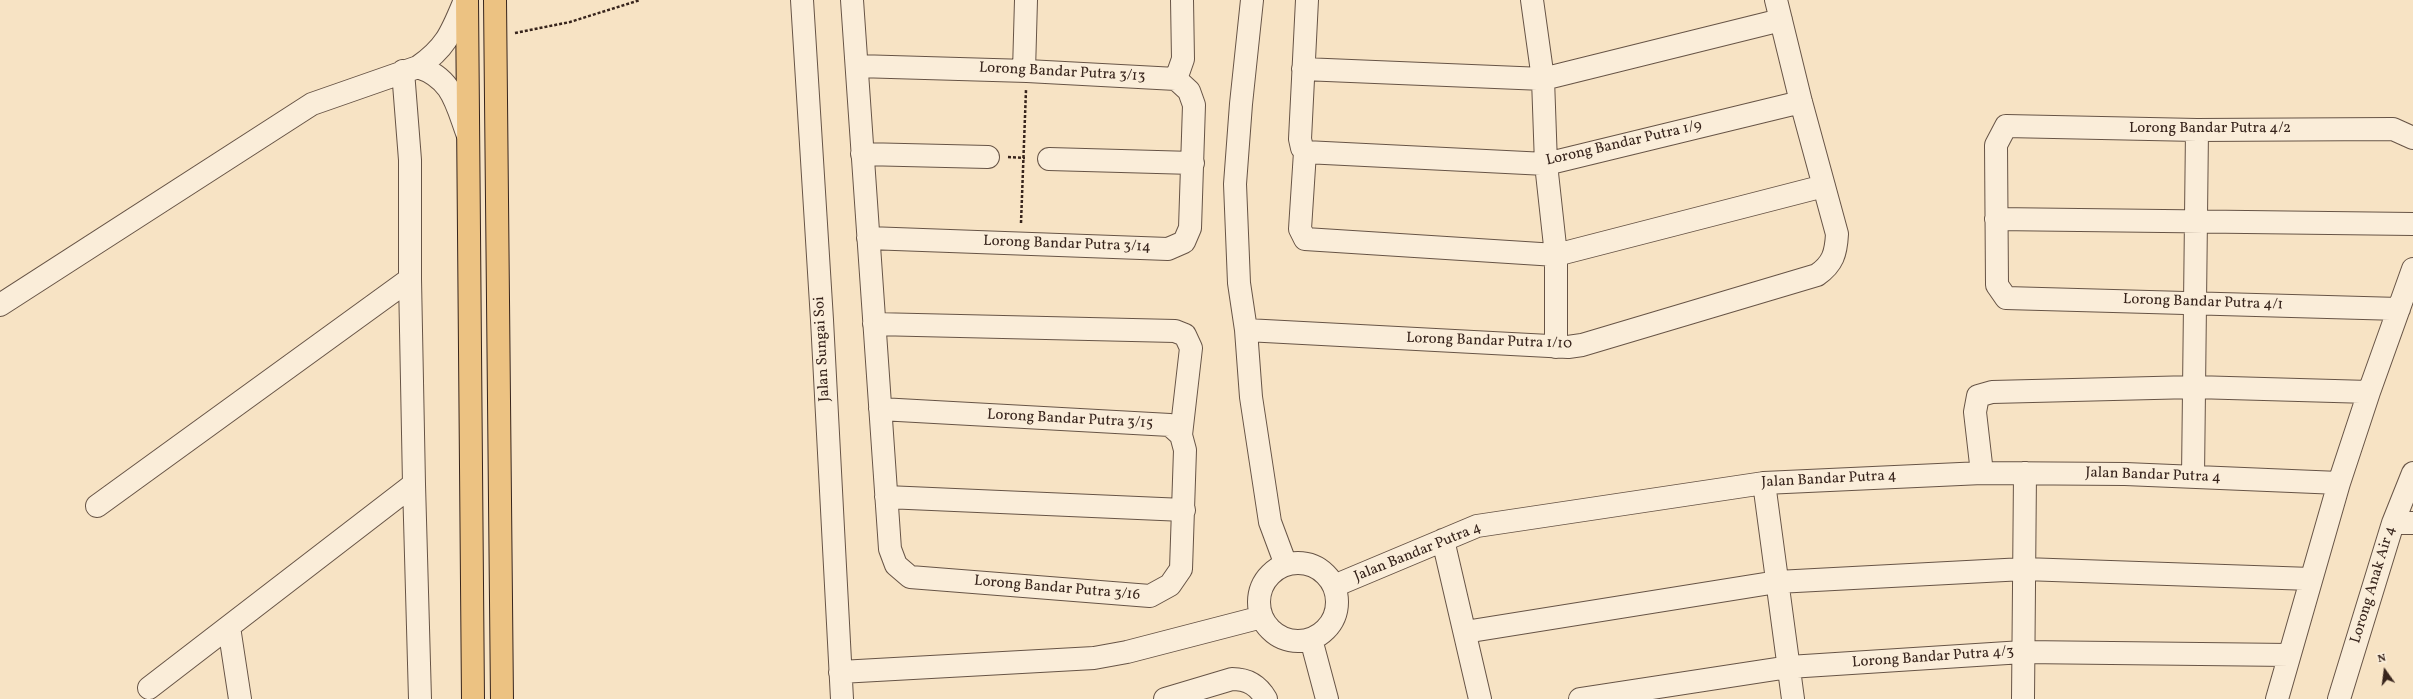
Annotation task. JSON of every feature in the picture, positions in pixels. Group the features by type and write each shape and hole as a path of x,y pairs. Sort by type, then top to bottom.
{"highway":[{"path":"466,0 473,699"},
{"path":"495,0 502,699"}],"street":[{"path":"0,306 312,104 411,69 430,59 448,40 466,0"},
{"name":"Jalan Sungai Soi","path":"802,0 822,320 842,699"},
{"path":"852,0 862,154 886,497 1184,510 1185,450 1181,435 1191,348 1185,335 1175,331 874,324"},
{"path":"1025,71 1026,0"},
{"path":"1049,159 1192,163 1194,104 1189,91 1176,79 1183,59 1182,0"},
{"path":"1252,0 1241,104 1236,184 1238,283 1246,330 1251,397 1270,522 1286,565"},
{"path":"1303,69 1543,79 1779,10 1801,102 1824,186 1556,255 1305,238 1300,229 1304,150 1300,139 1303,69 1307,0"},
{"path":"1532,0 1543,79 1546,164 1556,255 1556,347"},
{"name":"Lorong Bandar Putra 3/13","path":"857,66 1025,71 1176,79"},
{"path":"411,69 432,72 441,78 457,104 468,138"},
{"path":"411,69 410,279 420,699"},
{"name":"Lorong Bandar Putra 1/9","path":"1304,150 1546,164 1801,102"},
{"name":"Lorong Bandar Putra 4/2","path":"1996,219 1996,145 2006,126 2196,130 2393,129 2413,138"},
{"path":"2193,476 2196,130"},
{"path":"862,154 988,157"},
{"name":"Lorong Bandar Putra 3/14","path":"868,238 1168,249 1184,242 1190,228 1192,163"},
{"name":"Lorong Bandar Putra 1/10","path":"1246,330 1556,347 1582,345 1817,275 1829,267 1836,252 1837,234 1824,186"},
{"path":"1996,219 2413,224"},
{"name":"Lorong Bandar Putra 4/1","path":"1996,219 1997,285 2006,298 2399,309"},
{"path":"2277,699 2288,655 2339,482 2368,392 2413,269"},
{"path":"97,506 410,279"},
{"path":"1982,473 1975,412 1978,396 1992,392 2194,387 2368,392"},
{"name":"Lorong Bandar Putra 3/15","path":"880,409 1170,425 1181,435"},
{"name":"Jalan Bandar Putra 4","path":"1334,586 1477,526 1764,483 1982,473 2193,476 2339,482"},
{"path":"2022,699 2025,473"},
{"name":"Lorong Anak Air 4","path":"2339,699 2403,523 2413,473"},
{"path":"1764,483 1793,699"},
{"path":"149,688 414,484"},
{"name":"Lorong Bandar Putra 3/16","path":"886,497 890,549 896,565 910,577 1150,596 1170,585 1181,569 1184,510"},
{"path":"1443,540 1480,699"},
{"path":"1298,564 1311,566 1327,576 1334,586 1336,604 1334,616 1328,627 1310,639 1296,641 1285,639 1271,630 1262,617 1259,604 1260,592 1266,580 1275,571 1286,565 1298,564"},
{"path":"1465,632 1777,582 2024,569 2311,579"},
{"path":"840,672 1094,658 1127,652 1262,617"},
{"path":"229,627 240,699"},
{"path":"1310,639 1327,699"},
{"name":"Lorong Bandar Putra 4/3","path":"1580,699 1789,668 2023,652 2288,655"},
{"path":"1166,699 1232,679 1243,679 1263,694"}],"path":[{"path":"496,36 570,22 640,0"},
{"path":"1020,244 1024,158 1025,71"},
{"path":"988,157 1049,159"}]}
